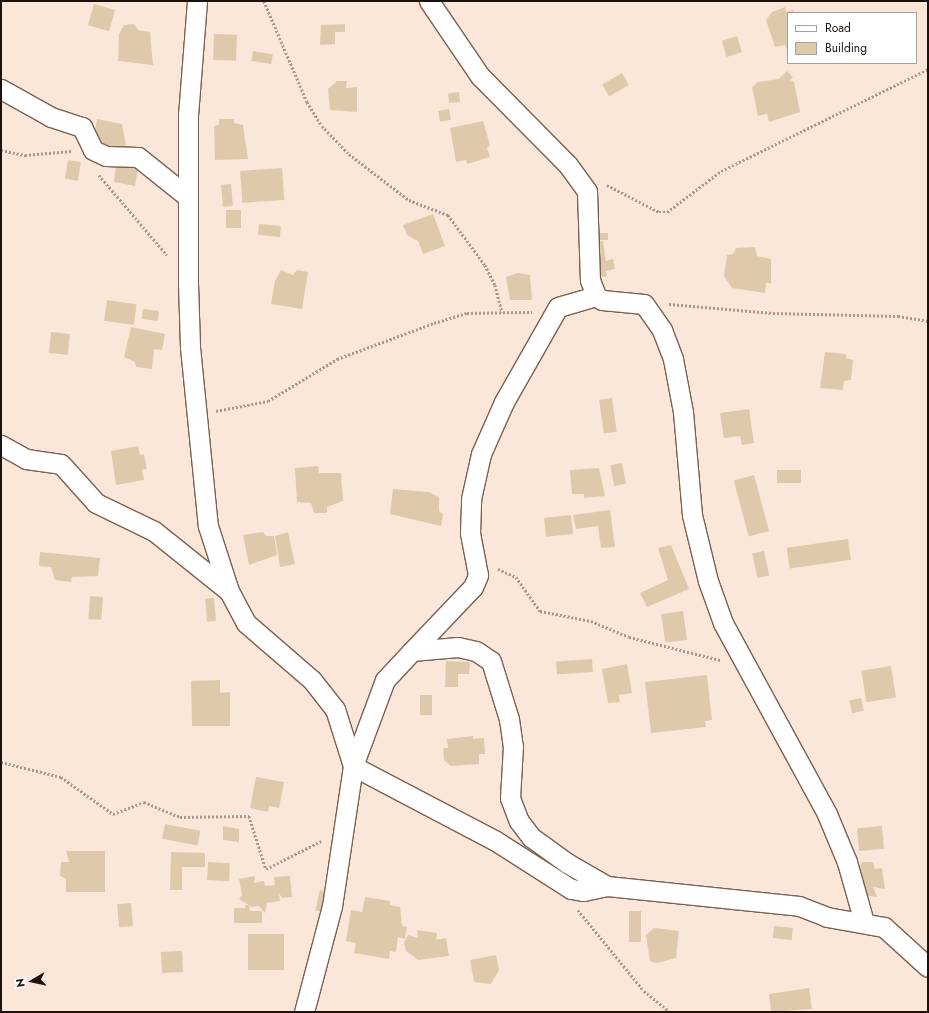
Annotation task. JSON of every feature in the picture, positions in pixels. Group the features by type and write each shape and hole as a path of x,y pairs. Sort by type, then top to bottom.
{"street":[{"path":"197,1 188,115 190,347 208,526 229,591 246,623 312,680 335,708 353,766 494,840 571,888 584,891 606,886 799,906 827,917 864,922 884,927 928,967"},
{"path":"429,1 480,76 568,165 587,191 590,280 596,296 602,300 644,304 662,330 673,359 690,460 692,516 708,581 723,623 827,814 847,862 864,922"},
{"path":"1,89 52,117 82,127 94,150 106,156 138,156 188,197"},
{"path":"304,1012 325,940 344,830 353,766 385,680 473,587 478,575 470,533 471,499 480,454 504,402 558,307 596,296"},
{"path":"1,445 26,459 61,464 96,504 154,531 229,591"},
{"path":"412,651 458,647 476,651 491,662 509,719 513,746 510,798 520,822 531,837 606,886"}],"path":[{"path":"264,1 307,102 322,126 349,154 409,200 448,215 485,266 495,285 502,312"},
{"path":"604,183 659,212 667,212 721,171 928,69"},
{"path":"1,150 25,155 71,150 77,155"},
{"path":"95,171 131,210 169,259"},
{"path":"644,304 898,316 928,321"},
{"path":"196,412 254,406 336,359 397,335 467,313 519,313 558,307"},
{"path":"475,559 516,577 540,611 591,621 629,637 746,667"},
{"path":"1,762 61,777 113,814 144,802 180,817 249,816 266,869 344,830"},
{"path":"575,906 644,991 670,1012"}],"building":[{"path":"94,4 115,10 109,31 88,25"},
{"path":"785,7 786,12 793,10 794,12 787,12 787,50 785,45 775,47 766,20 772,12"},
{"path":"134,24 138,30 150,32 153,65 118,61 119,34 124,25"},
{"path":"345,24 345,32 335,32 335,44 320,45 321,25"},
{"path":"214,34 237,35 236,61 213,60"},
{"path":"737,36 742,52 727,57 722,41"},
{"path":"253,51 273,54 271,64 251,61"},
{"path":"787,71 793,77 790,80 794,82 800,112 769,122 767,114 758,116 752,87 758,82 779,79"},
{"path":"622,73 629,85 609,97 602,84"},
{"path":"337,81 347,81 346,88 357,87 357,112 330,110 328,89"},
{"path":"459,92 460,102 449,103 448,93"},
{"path":"449,109 451,120 440,122 438,111"},
{"path":"97,119 122,124 126,145 120,150 102,150 94,137"},
{"path":"219,119 234,119 234,123 243,125 248,159 215,160 214,126 219,125"},
{"path":"483,121 490,145 487,148 490,157 467,164 466,160 456,162 450,128"},
{"path":"117,157 139,163 135,186 114,182"},
{"path":"68,160 81,162 78,181 65,179"},
{"path":"282,168 284,200 242,203 240,171"},
{"path":"231,184 233,206 223,207 221,185"},
{"path":"226,210 241,210 241,228 226,228"},
{"path":"433,214 445,246 423,254 418,241 407,235 403,225"},
{"path":"259,224 281,226 280,237 258,235"},
{"path":"593,233 608,233 608,240 593,240"},
{"path":"603,241 606,261 613,259 615,269 606,271 607,276 595,279 590,244"},
{"path":"755,247 757,256 771,259 771,283 766,283 765,293 732,288 724,276 727,255 733,254 736,248"},
{"path":"281,270 293,275 297,270 308,272 302,309 271,304 275,281"},
{"path":"518,273 530,275 532,300 510,300 506,277"},
{"path":"107,300 137,304 134,325 104,321"},
{"path":"143,309 159,311 158,321 142,319"},
{"path":"131,327 165,334 162,350 154,349 152,369 136,367 135,362 124,357"},
{"path":"51,332 70,334 68,355 49,353"},
{"path":"825,352 846,354 846,358 853,360 851,380 844,381 843,390 820,388"},
{"path":"612,398 617,432 604,433 599,400"},
{"path":"749,409 754,443 742,445 740,436 724,438 720,413"},
{"path":"138,446 140,455 144,454 147,469 142,470 144,480 116,485 111,451"},
{"path":"622,463 626,484 614,486 610,465"},
{"path":"318,466 319,473 341,473 343,501 327,507 327,513 314,513 311,503 297,502 295,468"},
{"path":"599,468 605,496 584,498 584,494 572,494 570,470"},
{"path":"777,470 801,470 801,483 777,483"},
{"path":"754,475 769,531 749,536 734,480"},
{"path":"393,489 429,492 439,497 439,511 443,514 441,526 390,514"},
{"path":"610,510 615,547 601,548 598,526 576,529 573,515"},
{"path":"571,515 573,534 546,537 544,518"},
{"path":"263,532 266,536 274,536 277,555 249,565 243,535"},
{"path":"288,532 295,564 280,567 275,536"},
{"path":"848,539 851,560 790,568 787,548"},
{"path":"671,545 689,589 647,607 640,593 668,580 658,548"},
{"path":"764,551 769,575 757,578 752,553"},
{"path":"40,552 100,558 98,576 72,577 71,582 55,580 51,567 39,566"},
{"path":"90,596 103,597 101,620 88,619"},
{"path":"214,598 216,621 207,622 205,599"},
{"path":"683,611 687,640 665,643 661,614"},
{"path":"592,659 593,672 557,674 556,662"},
{"path":"446,661 470,662 469,674 458,674 458,687 445,687"},
{"path":"627,664 632,693 619,695 620,702 608,703 602,669"},
{"path":"891,666 896,698 866,702 861,671"},
{"path":"707,675 712,720 705,721 706,727 651,733 645,682"},
{"path":"220,680 220,693 230,692 230,726 192,726 191,681"},
{"path":"420,695 432,695 432,715 420,715"},
{"path":"861,698 864,711 852,713 849,701"},
{"path":"473,736 473,739 484,738 485,754 479,754 479,764 451,766 444,760 443,748 448,748 447,739"},
{"path":"256,777 284,782 279,808 269,806 268,812 250,808"},
{"path":"165,824 200,831 197,846 162,839"},
{"path":"223,826 239,829 239,842 223,840"},
{"path":"882,826 884,849 859,851 857,828"},
{"path":"66,851 105,851 105,892 66,892 66,879 60,876 61,862 69,862"},
{"path":"171,852 205,853 205,867 182,867 182,890 170,890"},
{"path":"208,862 230,863 229,881 207,880"},
{"path":"862,862 873,862 875,869 882,868 885,889 873,887 877,897 862,895 855,876"},
{"path":"255,876 254,883 264,881 265,886 275,885 274,877 290,876 292,897 282,898 279,893 280,901 267,903 265,913 259,906 252,907 239,899 242,895 239,879"},
{"path":"320,890 333,893 328,913 315,910"},
{"path":"365,897 390,901 390,905 400,907 402,926 407,927 405,939 398,937 396,952 390,951 389,959 354,953 356,943 346,941 351,910 362,912"},
{"path":"131,903 133,926 119,927 117,904"},
{"path":"245,905 249,905 250,911 262,911 262,923 234,923 234,908 245,908"},
{"path":"629,911 641,911 641,942 629,942"},
{"path":"774,926 793,928 792,940 773,938"},
{"path":"654,928 679,931 676,958 657,963 650,961 646,935"},
{"path":"417,930 437,933 436,940 446,938 449,956 418,960 406,951 404,943 408,935 418,938"},
{"path":"248,934 284,934 284,970 248,970"},
{"path":"182,951 183,972 162,973 161,952"},
{"path":"496,955 499,970 491,984 474,982 470,960"},
{"path":"809,988 812,1009 771,1012 769,994"}]}
